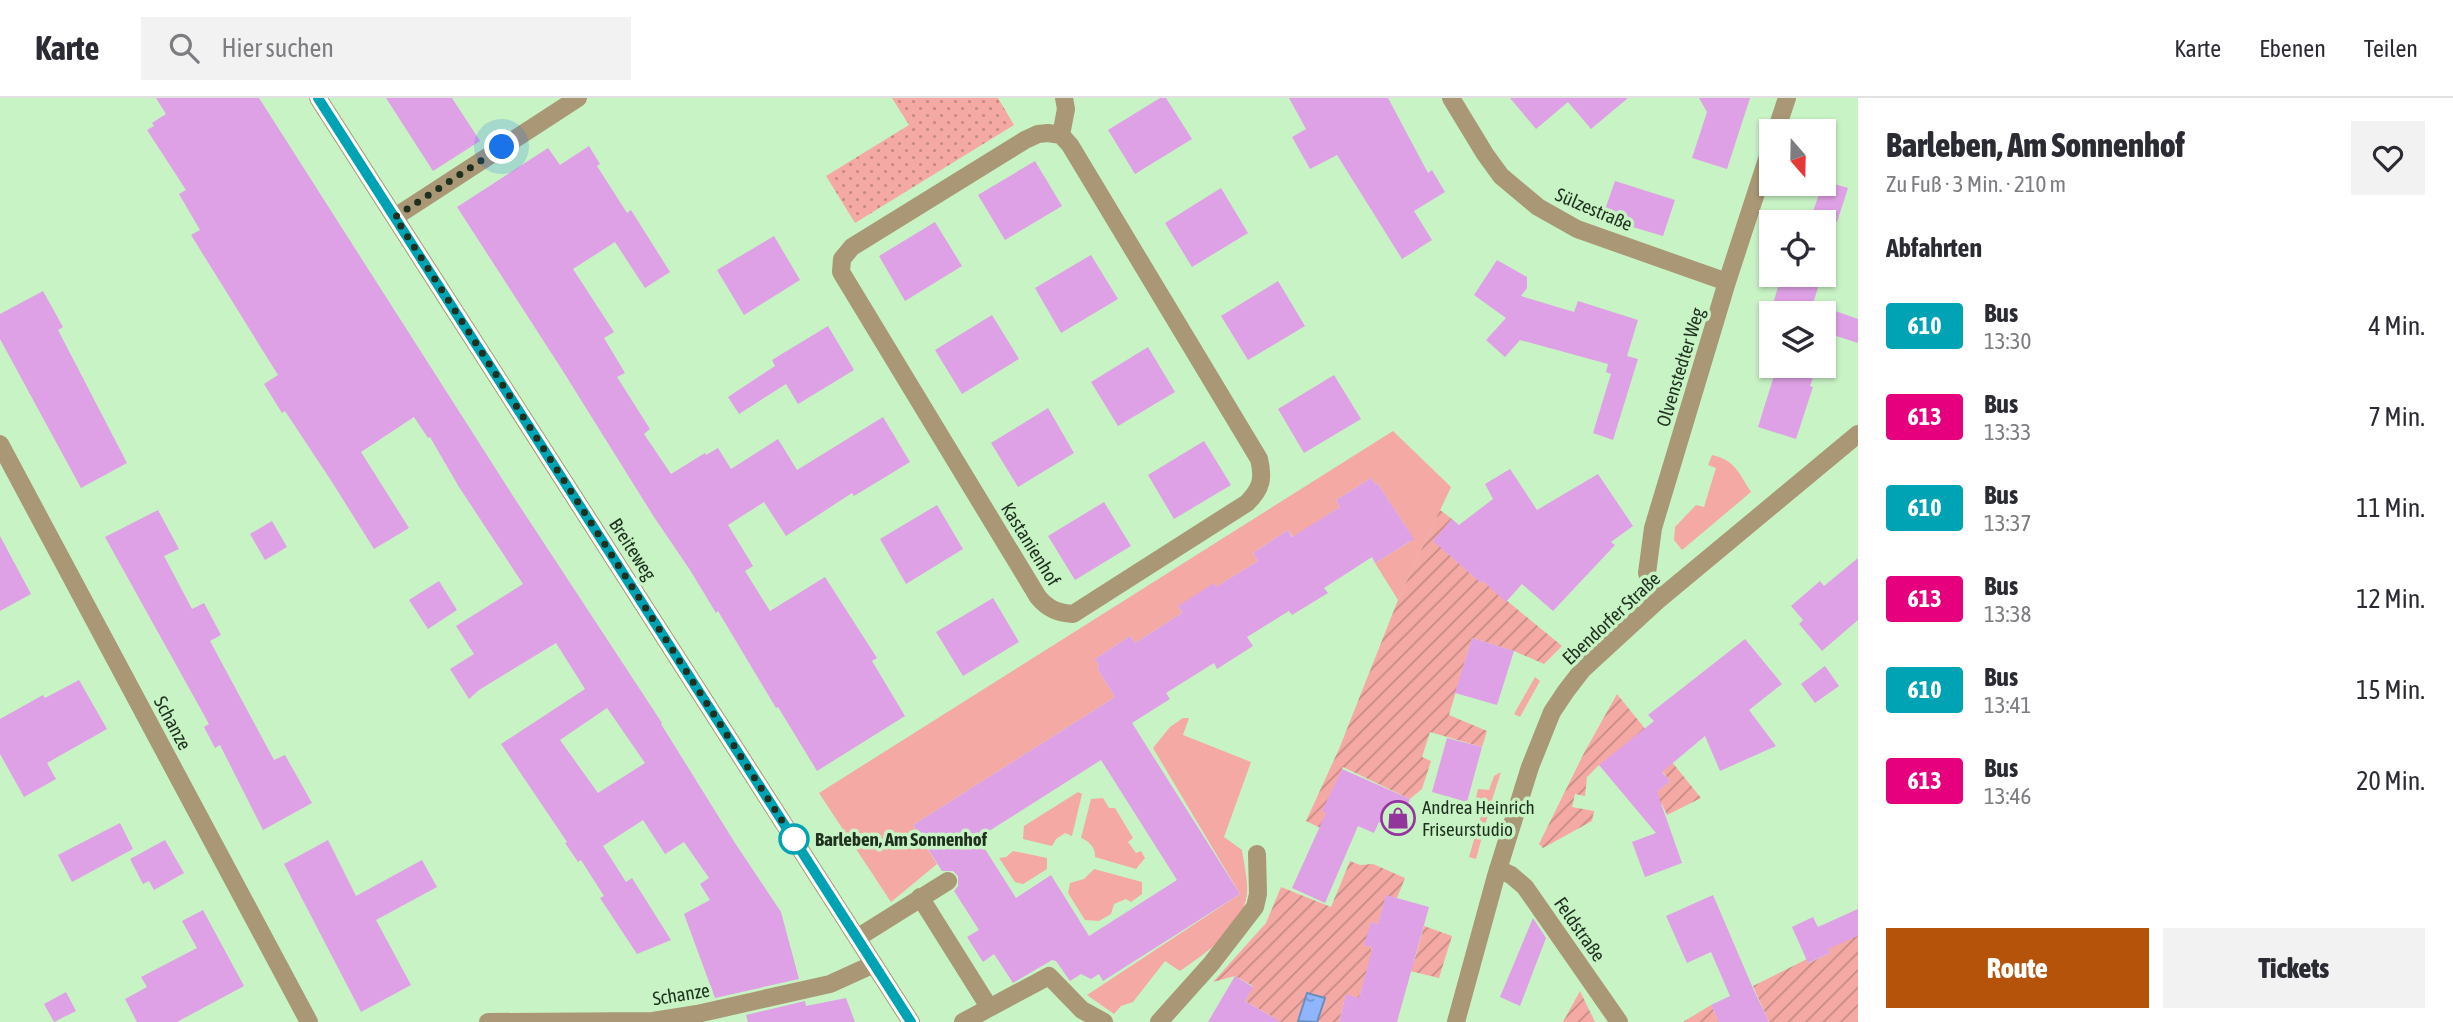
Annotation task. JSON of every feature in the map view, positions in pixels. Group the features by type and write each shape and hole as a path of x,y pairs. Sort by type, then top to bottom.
{"street":[{"name":"Breiteweg","path":"318,98 911,1022"},
{"path":"395,217 578,98"},
{"path":"1061,135 1066,108 1064,98"},
{"name":"Sülzestraße","path":"1451,98 1485,155 1501,176 1538,208 1577,229 1727,282"},
{"path":"1780,119 1787,98"},
{"name":"Kastanienhof","path":"1038,134 1061,135 1096,186 1245,435 1259,459 1262,472 1262,483 1256,495 1247,503 1073,614 1053,610 1045,606 1038,597 841,272 842,259 852,247 1025,140 1038,134"},
{"name":"Olvenstedter Weg","path":"1657,601 1647,573 1653,528 1759,184"},
{"name":"Ebendorfer Straße","path":"1456,1022 1498,869 1530,767 1552,712 1583,669 1657,601 1858,434"},
{"name":"Schanze","path":"0,444 309,1022"},
{"path":"1159,1022 1211,964 1255,907 1258,894 1257,854"},
{"name":"Feldstraße","path":"1498,869 1511,874 1525,887 1619,1022"},
{"path":"856,938 948,881"},
{"path":"920,897 989,1007"},
{"name":"Schanze","path":"488,1022 653,1021 710,1012 830,984 874,964"},
{"path":"963,1022 1049,976 1082,1010 1104,1022"}],"shaded area":[{"path":"892,98 998,98 1014,125 855,223 826,176 909,125"},
{"path":"1393,431 1451,487 1398,600 1375,563 1411,541 1410,533 1378,484 1371,478 1336,500 1340,507 1293,537 1288,530 1253,553 1258,561 1178,606 1182,613 1135,643 1130,636 1095,659 1099,666 1097,668 1115,697 913,825 937,864 891,902 819,793"},
{"path":"1712,455 1731,464 1751,492 1682,550 1674,540 1675,527 1696,505 1704,507 1716,468 1708,465"},
{"path":"1440,510 1452,519 1434,541 1481,583 1483,581 1562,646 1544,664 1472,638 1449,715 1487,731 1482,747 1430,732 1422,757 1431,761 1422,789 1410,799 1343,767 1323,811 1350,824 1347,841 1306,821 1339,749 1398,600"},
{"path":"1535,677 1540,681 1520,717 1514,714"},
{"path":"1617,694 1701,798 1667,815 1662,804 1642,813 1639,807 1670,781 1653,760 1599,765 1587,777 1585,796 1575,794 1572,807 1594,811 1592,821 1543,848 1539,844"},
{"path":"1183,718 1189,718 1183,735 1251,762 1224,837 1242,850 1247,894 1244,906 1231,929 1212,948 1180,971 1165,961 1133,1002 1121,1006 1114,1014 1087,995 1240,894 1153,748 1170,727"},
{"path":"1501,772 1490,806 1475,802 1478,789 1489,790 1494,776"},
{"path":"1078,792 1082,794 1072,836 1065,833 1056,839 1052,846 1023,839 1024,826"},
{"path":"1103,798 1109,808 1115,808 1133,838 1128,842 1136,853 1141,851 1145,858 1136,869 1095,857 1091,845 1081,838 1091,799"},
{"path":"1483,809 1489,811 1476,859 1469,857"},
{"path":"1013,851 1047,858 1047,869 1023,884 1015,882 999,858 1006,857"},
{"path":"1350,861 1360,865 1373,864 1405,878 1397,898 1386,896 1378,924 1371,922 1365,945 1372,947 1371,950 1414,962 1424,926 1452,936 1439,978 1410,971 1407,986 1366,974 1359,998 1346,995 1339,1021 1342,1022 1271,1022 1273,1017 1245,1001 1253,986 1235,976 1213,982 1266,923 1281,887 1331,907"},
{"path":"1094,869 1142,882 1142,894 1131,902 1126,899 1114,904 1111,914 1099,921 1085,920 1068,893 1070,883 1084,879"},
{"path":"1858,909 1858,1022 1769,1022 1753,986 1807,959 1809,963 1830,953 1818,928"},
{"path":"1580,991 1595,1022 1563,1022"},
{"path":"1711,1005 1719,1022 1683,1022"}],"water":[{"path":"1307,993 1325,998 1317,1022 1298,1021"}],"building":[{"path":"156,98 259,98 781,912 799,979 715,998 684,914 710,900 700,884 709,878 684,842 665,854 643,820 603,846 626,882 632,878 671,940 637,954 600,898 604,896 581,860 578,862 501,744 585,689 556,643 479,690 469,699 450,669 474,654 456,626 523,584 459,487 430,437 428,438 414,417 361,452 409,528 374,549 285,411 282,413 264,384 278,375 191,235 200,230 179,194 186,190 147,130 154,126 152,123 166,114","holes":["607,708 645,763 598,793 560,740"]},
{"path":"386,98 452,98 480,141 433,171"},
{"path":"1160,98 1166,98 1192,139 1135,174 1108,130"},
{"path":"1289,98 1388,98 1428,173 1432,170 1445,192 1414,211 1432,240 1402,259 1337,155 1310,169 1292,137 1306,129"},
{"path":"1510,98 1628,98 1591,129 1568,102 1536,129"},
{"path":"1699,98 1750,98 1727,169 1692,158 1707,112"},
{"path":"589,146 600,164 597,166 627,213 631,210 670,272 645,288 615,242 573,269 614,332 604,338 625,373 617,377 650,429 644,434 671,474 718,448 731,469 778,439 797,470 883,417 910,462 854,496 852,493 786,536 764,502 728,525 753,566 745,571 770,611 825,577 877,658 872,661 905,716 817,771 718,611 716,613 457,207 548,148 560,165"},
{"path":"1035,161 1062,206 1005,240 978,195"},
{"path":"1615,181 1675,200 1663,236 1602,218"},
{"path":"1836,184 1848,188 1837,222 1836,210 1813,210 1819,196 1836,196"},
{"path":"1221,188 1248,233 1192,267 1165,223"},
{"path":"935,222 962,266 905,301 879,256"},
{"path":"774,236 800,280 744,315 717,270"},
{"path":"1091,255 1118,299 1061,333 1035,288"},
{"path":"1497,260 1527,277 1527,288 1521,296 1574,312 1578,301 1638,320 1627,356 1638,359 1613,440 1593,433 1611,374 1606,372 1608,364 1520,340 1505,357 1486,340 1506,318 1474,295"},
{"path":"1278,281 1305,326 1248,360 1221,316"},
{"path":"1778,287 1818,287 1814,301 1774,301"},
{"path":"43,291 63,327 58,330 127,463 81,488 0,339 0,314"},
{"path":"1836,311 1858,319 1858,343 1836,336"},
{"path":"992,315 1019,359 962,394 935,350"},
{"path":"828,326 854,370 798,404 786,384 739,414 728,397 775,366 772,360"},
{"path":"1148,347 1175,392 1118,426 1091,382"},
{"path":"1334,375 1361,419 1304,453 1278,409"},
{"path":"1773,378 1813,378 1810,386 1813,387 1796,439 1758,427"},
{"path":"1048,408 1074,453 1018,487 991,443"},
{"path":"1204,441 1231,485 1174,519 1148,475"},
{"path":"1510,469 1537,510 1598,474 1633,526 1611,542 1615,545 1553,611 1522,584 1506,602 1433,541 1452,519 1459,525 1493,499 1485,484"},
{"path":"1371,478 1378,484 1414,539 1375,563 1372,557 1324,588 1328,593 1292,615 1289,611 1247,637 1253,646 1217,669 1214,663 1166,693 1170,699 1132,723 1240,894 1103,981 1099,974 1091,979 1081,974 1070,981 1056,961 1052,960 1013,983 994,954 983,962 967,937 979,930 954,891 958,886 958,876 953,871 942,871 913,825 1115,697 1097,668 1099,666 1095,659 1130,636 1135,643 1182,613 1178,606 1214,583 1216,587 1258,561 1253,553 1288,530 1292,537 1340,507 1336,500","holes":["1101,760 1177,880 1089,936 1051,875 1016,898 978,838"]},
{"path":"1104,502 1131,546 1075,580 1048,536"},
{"path":"937,505 963,549 906,584 880,539"},
{"path":"158,510 179,549 164,556 192,609 204,603 221,635 210,641 274,760 285,755 312,803 263,830 220,745 215,748 204,727 209,724 105,537"},
{"path":"272,521 287,547 265,560 250,534"},
{"path":"0,536 31,594 0,611"},
{"path":"1858,558 1858,620 1822,651 1799,624 1803,620 1791,606 1820,581 1824,586"},
{"path":"439,581 457,610 428,629 409,600"},
{"path":"993,598 1019,642 963,676 936,632"},
{"path":"1472,638 1514,651 1497,705 1455,693"},
{"path":"1745,639 1782,684 1749,710 1776,746 1720,771 1705,736 1662,772 1670,781 1657,792 1682,863 1645,877 1632,842 1656,833 1599,765 1654,721 1648,715"},
{"path":"1825,666 1839,686 1815,703 1801,684"},
{"path":"79,680 107,729 47,763 56,779 24,797 0,754 0,719 43,695 45,698"},
{"path":"1447,738 1482,747 1467,802 1432,792"},
{"path":"1342,769 1410,799 1397,829 1379,822 1374,833 1358,826 1325,903 1292,888 1326,813 1322,811"},
{"path":"120,823 133,849 72,882 58,855"},
{"path":"165,840 184,873 154,890 149,881 143,884 130,859"},
{"path":"328,840 356,896 422,860 437,887 376,920 411,985 361,1012 284,864"},
{"path":"1386,895 1429,907 1397,1022 1339,1022 1346,994 1359,998 1372,950 1372,947 1364,945 1371,922 1378,924"},
{"path":"1713,895 1769,1022 1719,1022 1711,1005 1730,996 1711,952 1687,963 1666,916"},
{"path":"1858,909 1858,936 1828,949 1830,953 1808,963 1792,927 1813,917 1818,927"},
{"path":"203,910 244,986 177,1022 137,1022 125,999 147,987 141,977 197,948 182,921"},
{"path":"1533,918 1546,938 1520,1006 1500,997"},
{"path":"1235,976 1253,987 1245,1001 1281,1022 1208,1022"},
{"path":"66,992 76,1011 54,1022 44,1004"},
{"path":"846,998 855,1022 748,1022 746,1015 805,1001 806,1006"}],"bus line":[{"name":"610","path":"318,98 911,1022"}],"place":[{"name":"Andrea Heinrich Friseurstudio","path":"1398,818"},
{"name":"Barleben, Am Sonnenhof","path":"794,839"}],"route":[{"path":"502,147 395,217 795,841 794,839"}]}
